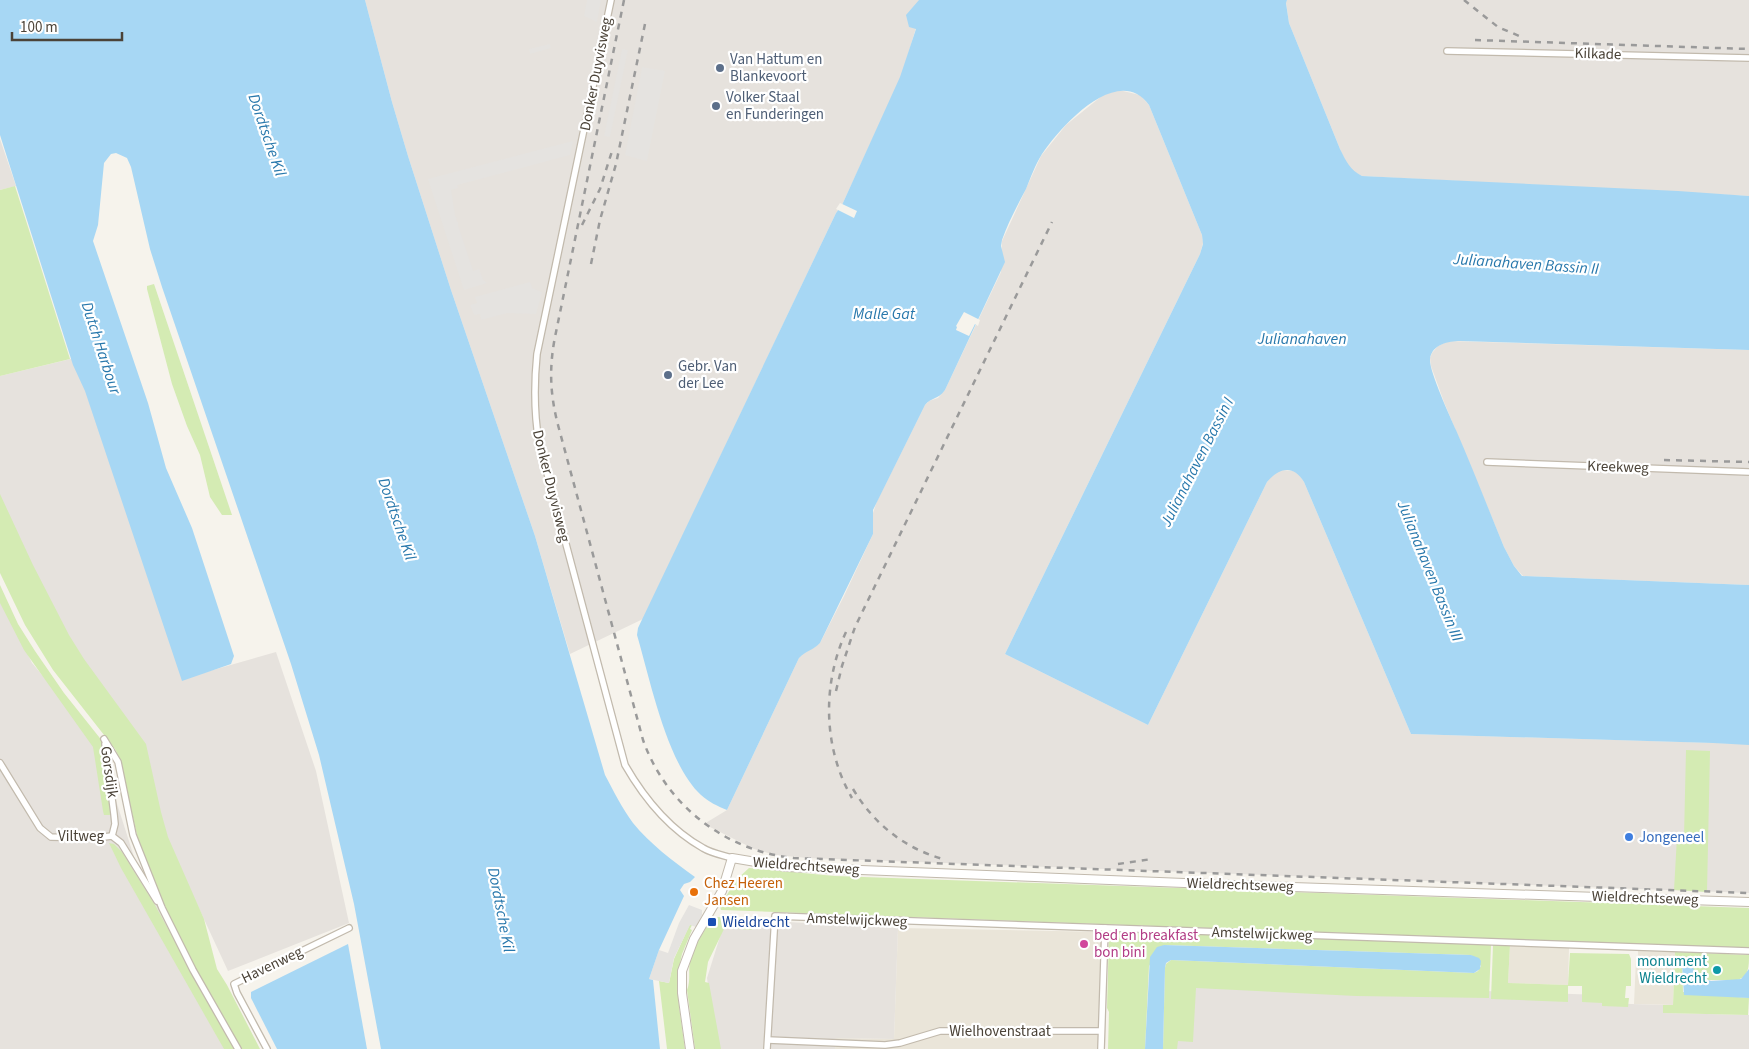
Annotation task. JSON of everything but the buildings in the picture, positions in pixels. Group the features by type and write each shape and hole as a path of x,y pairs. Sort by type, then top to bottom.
{"street":[{"name":"Donker Duyvisweg","path":"611,0 537,354 534,390 535,418 539,443 625,764 636,784 660,815 672,826 704,849 732,858"},
{"name":"Kilkade","path":"1447,50 1749,58"},
{"name":"Kreekweg","path":"1487,462 1749,472"},
{"name":"Gorsdijk","path":"162,908 121,843 112,836 115,824 108,756 104,739 118,762 133,835 162,908 193,970 238,1049"},
{"name":"Viltweg","path":"0,763 40,828 47,834 51,836 95,838 112,836"},
{"name":"Wieldrechtseweg","path":"732,858 786,867 1749,902"},
{"path":"690,1049 682,993 682,971 694,939 722,891 732,858"},
{"name":"Amstelwijckweg","path":"768,1040 775,916 1749,951"},
{"name":"Havenweg","path":"267,1049 234,984 349,928"},
{"path":"1101,1049 1105,928"},
{"name":"Wielhovenstraat","path":"768,1040 900,1046 940,1031 1101,1031"},
{"path":"767,1049 768,1040"}],"shaded area":[{"path":"365,0 919,0 916,28 901,77 842,205 836,213 643,619 570,654 535,536 451,290 408,156"},
{"path":"587,0 601,0 597,22 584,16"},
{"path":"1287,0 1749,0 1749,196 1362,176 1354,172 1347,164 1340,149 1289,23"},
{"path":"550,44 551,48 530,54 529,49"},
{"path":"622,49 628,50 610,137 604,136"},
{"path":"642,67 665,71 647,161 625,155"},
{"path":"1115,91 1140,95 1149,105 1202,235 1203,243 1200,254 1005,654 1148,725 1267,482 1273,474 1280,470 1294,471 1299,474 1304,482 1411,734 1749,744 1749,893 808,858 775,855 754,849 704,824 727,810 799,658 803,653 820,643 844,596 873,534 872,516 877,501 925,405 929,401 938,398 945,390 1001,272 1002,241 1041,156 1066,125 1103,95"},
{"path":"0,139 16,186 0,190"},
{"path":"573,141 570,155 457,185 458,188 451,190 455,216 473,271 479,269 483,280 487,283 464,290 428,179"},
{"path":"530,282 532,288 542,292 536,314 507,313 481,320 480,314 474,315 470,305 477,303 475,297"},
{"path":"1448,341 1749,350 1749,585 1523,576 1514,566 1504,547 1431,366 1430,358 1432,353 1438,346"},
{"path":"83,356 185,678 276,652 316,771 349,923 228,971 153,809 67,645 0,500 0,376"},
{"path":"0,598 32,663 97,741 135,860 246,1049 0,1049"},
{"path":"689,905 702,910 702,915 696,927 690,925 674,958 669,983 649,979 659,950 668,953 679,923"},
{"path":"769,921 898,928 894,1039 836,1038 835,1049 717,1049 707,978 723,927"},
{"path":"898,928 1108,932 1105,1049 835,1049 836,1038 894,1039"},
{"path":"1510,945 1569,948 1568,985 1508,983"},
{"path":"1638,951 1675,952 1673,1005 1634,1004"},
{"path":"1175,980 1600,995 1600,1003 1663,1005 1664,1013 1749,1015 1749,1049 1171,1049"}],"green space":[{"path":"15,186 70,359 0,376 0,190"},
{"path":"154,284 232,515 222,515 210,497 200,455 172,384 147,289 147,286"},
{"path":"0,494 33,565 69,635 84,659 146,744 168,837 204,919 217,969 260,1049 240,1049 166,915 140,848 119,757 115,749 53,670 25,625 0,573"},
{"path":"0,585 18,624 35,651 64,693 103,742 112,815 104,815 93,747 24,650 0,603"},
{"path":"1686,750 1710,751 1707,892 1674,890 1677,837 1684,837"},
{"path":"109,843 114,844 122,852 155,905 234,1049 224,1049 121,868"},
{"path":"749,868 835,876 1749,908 1749,948 721,910 720,906 736,880"},
{"path":"712,918 764,919 767,921 767,927 753,926 752,930 724,929 708,962 705,982 709,983 721,1049 695,1049 687,990 689,965 696,945"},
{"path":"690,924 692,925 690,929 692,930 682,954 677,976 685,1049 667,1049 659,981 669,983 674,959"},
{"path":"1112,931 1491,945 1489,998 1356,996 1196,988 1193,1042 1178,1041 1177,1049 1163,1049 1165,968 1166,964 1171,960 1474,973 1481,966 1471,955 1164,945 1149,966 1145,1049 1108,1049 1109,934"},
{"path":"1493,945 1510,945 1508,983 1568,985 1570,953 1629,954 1631,959 1631,986 1626,986 1625,998 1629,998 1628,1007 1602,1006 1602,1003 1582,1002 1582,986 1568,986 1568,1002 1491,999"},
{"path":"1675,952 1749,955 1746,974 1737,980 1703,980 1682,963 1683,992 1749,998 1748,1015 1663,1013 1663,1005 1673,1005"}],"water":[{"path":"0,0 365,0 408,156 451,290 535,536 605,775 625,812 640,831 662,852 695,877 690,882 684,884 680,890 684,896 659,950 649,979 653,980 660,1049 381,1049 354,904 319,755 291,664 162,287 150,249 131,167 127,158 116,153 111,154 104,163 98,225 93,241 148,403 166,468 192,528 234,656 231,664 182,681 85,391 73,365 0,135"},
{"name":"Julianahaven","path":"919,0 1287,0 1289,23 1340,149 1351,168 1362,176 1749,196 1749,350 1460,341 1442,344 1437,347 1431,354 1430,359 1440,394 1504,547 1514,566 1522,576 1749,585 1749,745 1411,734 1304,482 1300,476 1291,470 1281,471 1267,482 1148,725 1005,654 1200,254 1203,244 1202,235 1149,105 1136,94 1122,91 1106,94 1076,115 1050,142 1040,158 1002,240 1001,246 1005,262 945,390 925,405 873,510 873,534 820,643 799,658 727,810 713,804 701,795 689,781 678,763 669,742 637,635 638,628 836,213 842,205 900,77 916,29 909,27 906,15"},
{"path":"348,944 367,1049 277,1049 251,998 251,992"},
{"path":"1164,945 1471,955 1479,958 1481,961 1480,969 1474,973 1171,960 1166,963 1165,968 1163,1049 1145,1049 1150,957 1157,947"},
{"path":"1682,963 1691,965 1699,977 1711,981 1741,979 1749,969 1749,998 1684,995"}],"pier":[{"path":"840,203 857,211 854,218 836,209"},
{"path":"964,312 980,320 978,326 975,324 969,336 956,330 956,326"}],"railway":[{"path":"624,0 555,337 551,370 553,403 643,740 653,763 667,785 701,821 722,835 745,846 769,854 794,858 1749,893"},
{"path":"1464,0 1498,27 1524,38"},
{"path":"591,264 600,220 616,164 645,24"},
{"path":"1475,40 1749,49"},
{"path":"582,225 600,189 613,148"},
{"path":"836,691 855,627 1052,222"},
{"path":"1664,460 1749,462"},
{"path":"846,632 838,652 833,673 829,716 835,758 842,779 852,798"},
{"path":"853,789 870,813 891,833 915,848 943,859"},
{"path":"1118,864 1152,859"}],"place":[{"name":"Van Hattum en Blankevoort","path":"720,68"},
{"name":"Volker Staal en Funderingen","path":"716,106"},
{"name":"Gebr. Van der Lee","path":"668,375"},
{"name":"Jongeneel","path":"1629,837"},
{"name":"Chez Heeren Jansen","path":"694,892"},
{"name":"Wieldrecht","path":"712,922"},
{"name":"bed en breakfast bon bini","path":"1084,944"},
{"name":"monument Wieldrecht","path":"1717,970"}],"water label":[{"name":"Dordtsche Kil","path":"267,135"},
{"name":"Julianahaven Bassin II","path":"1526,264"},
{"name":"Malle Gat","path":"884,314"},
{"name":"Dutch Harbour","path":"101,348"},
{"name":"Julianahaven Bassin I","path":"1197,462"},
{"name":"Dordtsche Kil","path":"397,519"},
{"name":"Julianahaven Bassin III","path":"1430,571"},
{"name":"Dordtsche Kil","path":"501,910"}]}
